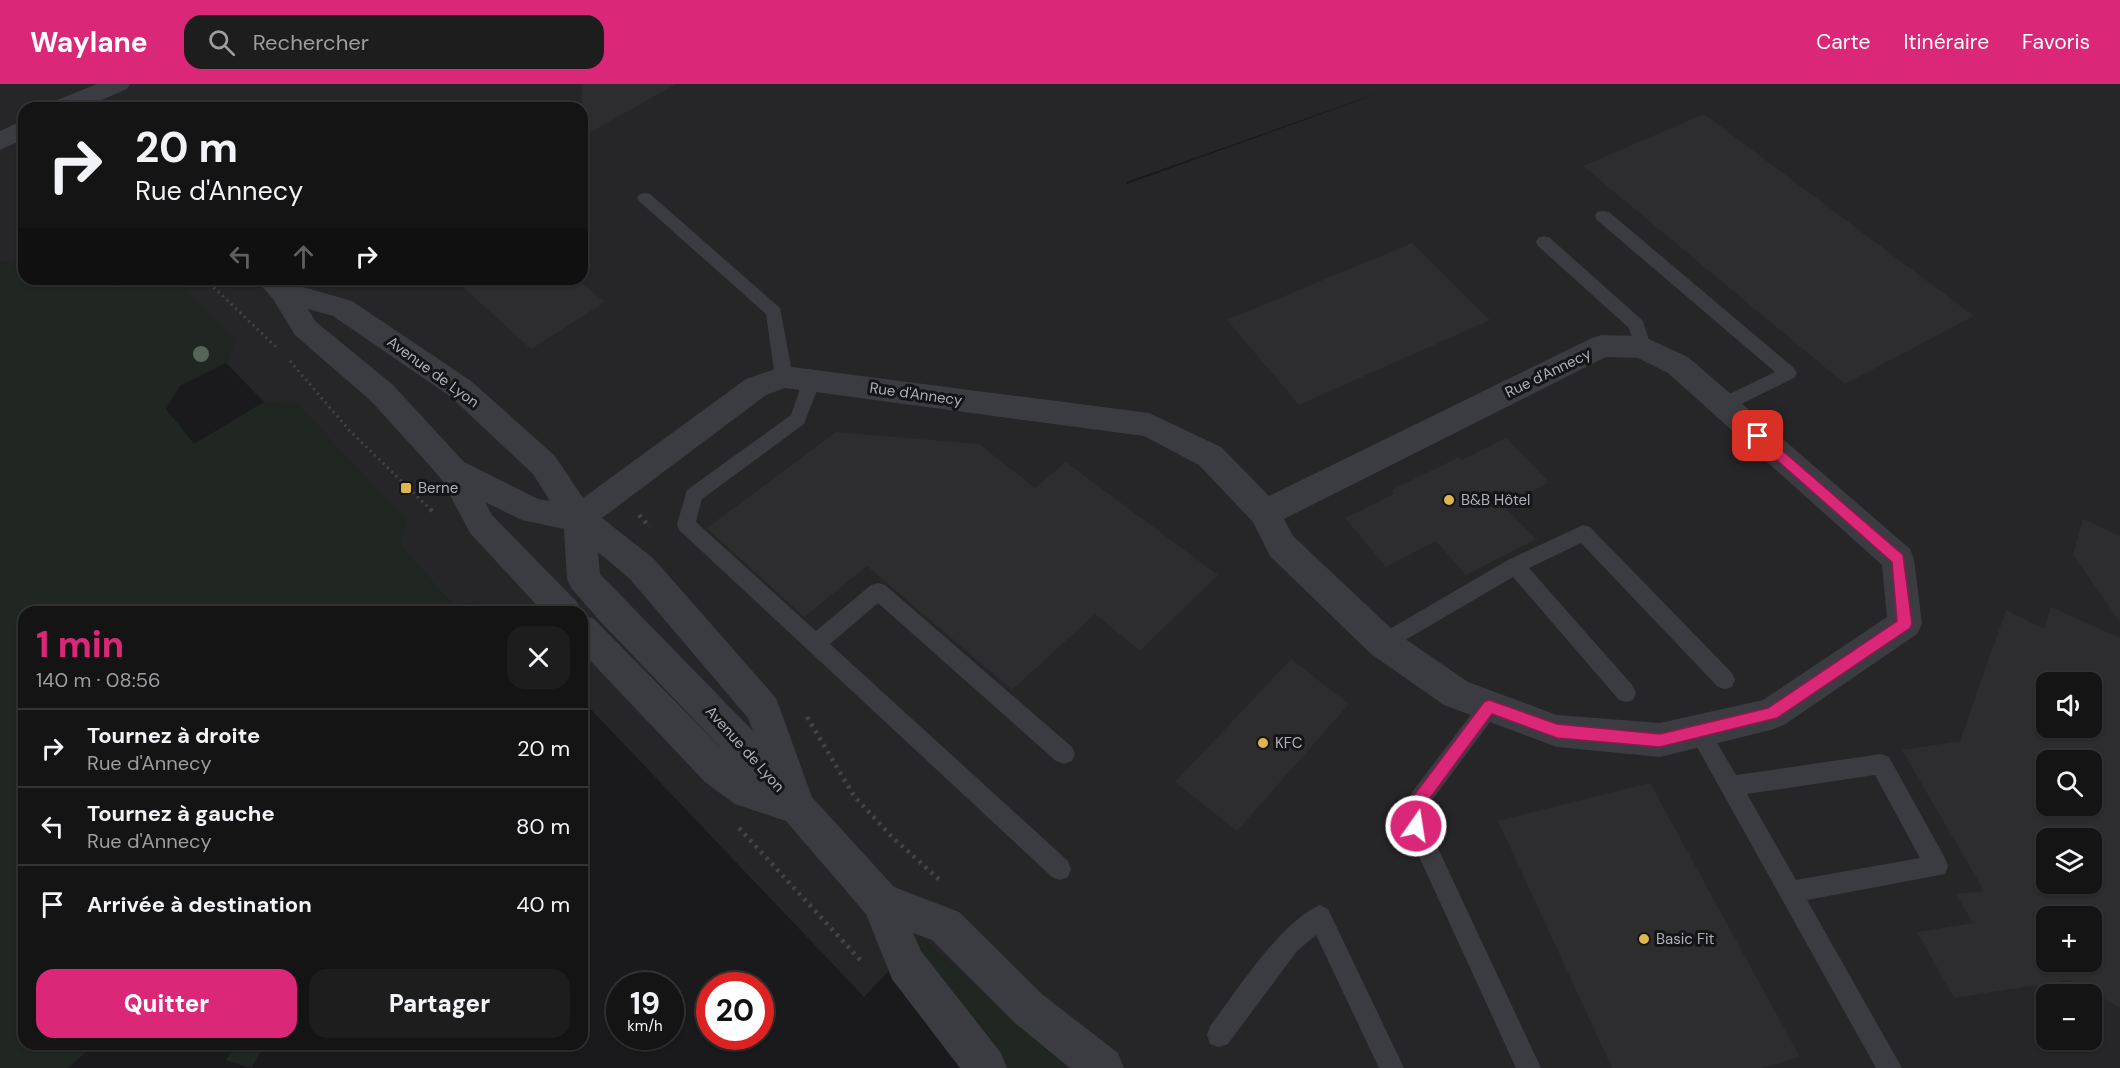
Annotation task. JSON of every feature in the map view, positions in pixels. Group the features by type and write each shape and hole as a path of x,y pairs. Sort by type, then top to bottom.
{"street":[{"path":"67,102 118,84"},
{"path":"0,142 18,132"},
{"name":"Avenue de Lyon","path":"275,285 305,328 382,393 453,471 481,524 559,606"},
{"name":"Avenue de Lyon","path":"275,285 342,308 461,389 544,465 579,518 642,569 763,709 798,808"},
{"name":"Rue d'Annecy","path":"579,518 756,387 798,379 1149,425 1210,456 1265,513 1281,546 1383,643 1456,694 1557,731 1660,740 1772,714 1905,624 1898,559 1678,365 1642,347 1602,346 1265,513"},
{"name":"Avenue de Lyon","path":"453,471 533,511 579,518"},
{"name":"Avenue de Lyon","path":"579,518 584,579 611,610 719,719 881,901 906,966 986,1068"},
{"name":"Avenue de Lyon","path":"588,635 717,770 748,792 798,808"},
{"name":"Avenue de Lyon","path":"881,901 945,926 1029,1008 1103,1068"}],"lane":[{"path":"645,198 774,312 798,379 798,419 694,495 686,524 1060,870"},
{"path":"1603,216 1788,373 1723,405"},
{"path":"1544,242 1637,325 1642,347"},
{"path":"1383,643 1515,566 1583,533 1725,680"},
{"path":"1515,566 1626,693"},
{"path":"816,644 878,591 1064,754"},
{"path":"1489,706 1420,800 1416,826 1529,1068"},
{"path":"1699,731 1890,1068"},
{"path":"1731,786 1881,764 1937,866 1790,892"},
{"path":"1219,1035 1290,944 1320,917 1392,1068"}],"path":[{"path":"211,285 281,352"},
{"path":"290,361 349,430 434,513"},
{"path":"738,826 863,963"}],"shaded area":[{"path":"0,84 2120,84 2120,1068 1067,1068 921,937 864,997 588,706 588,606 486,606 482,602 452,605 399,544 295,402 264,402 226,363 234,342 180,285 588,285 588,102 18,102 18,266 0,261","holes":["1396,87 1127,184 1126,182"]},
{"path":"0,261 18,266 18,285 94,285 118,291 132,285 181,285 236,340 226,363 180,386 166,409 194,444 264,402 295,401 408,522 399,544 452,605 482,602 486,606 18,606 18,1050 90,1050 68,1068 0,1068"},
{"path":"92,285 133,285 118,292"},
{"path":"921,936 1067,1068 998,1068 912,945"},
{"path":"232,1050 262,1050 251,1068 226,1060"}],"building":[{"path":"582,84 676,84 588,134 588,102 582,102"},
{"path":"1704,114 1974,316 1845,384 1583,166"},
{"path":"1412,243 1490,320 1299,405 1227,320"},
{"path":"461,285 584,285 605,302 531,349"},
{"path":"836,432 979,444 1035,488 1066,462 1218,575 1140,651 1095,614 1012,690 867,566 804,617 707,528"},
{"name":"B&B Hôtel","path":"1506,438 1549,482 1504,506 1536,539 1466,575 1436,541 1386,567 1345,518 1394,494 1392,490 1459,457 1462,460"},
{"path":"2083,519 2120,536 2120,622 2073,555"},
{"path":"2051,607 2120,638 2120,1008 2102,998 2102,984 2077,984 2070,980 1954,998 1917,932 1973,923 1956,894 1984,891 1902,750 1960,741 2006,610 2044,629"},
{"name":"KFC","path":"1291,659 1349,704 1237,831 1175,782"},
{"name":"Basic Fit","path":"1650,783 1800,1057 1762,1068 1612,1068 1498,821"}],"place":[{"name":"Berne","path":"406,488"},
{"name":"B&B Hôtel","path":"1449,500"},
{"name":"KFC","path":"1263,743"},
{"name":"Basic Fit","path":"1644,939"}],"route":[{"path":"1416,826 1420,800 1489,706 1557,731 1660,740 1772,714 1905,624 1898,559 1758,436"}]}
